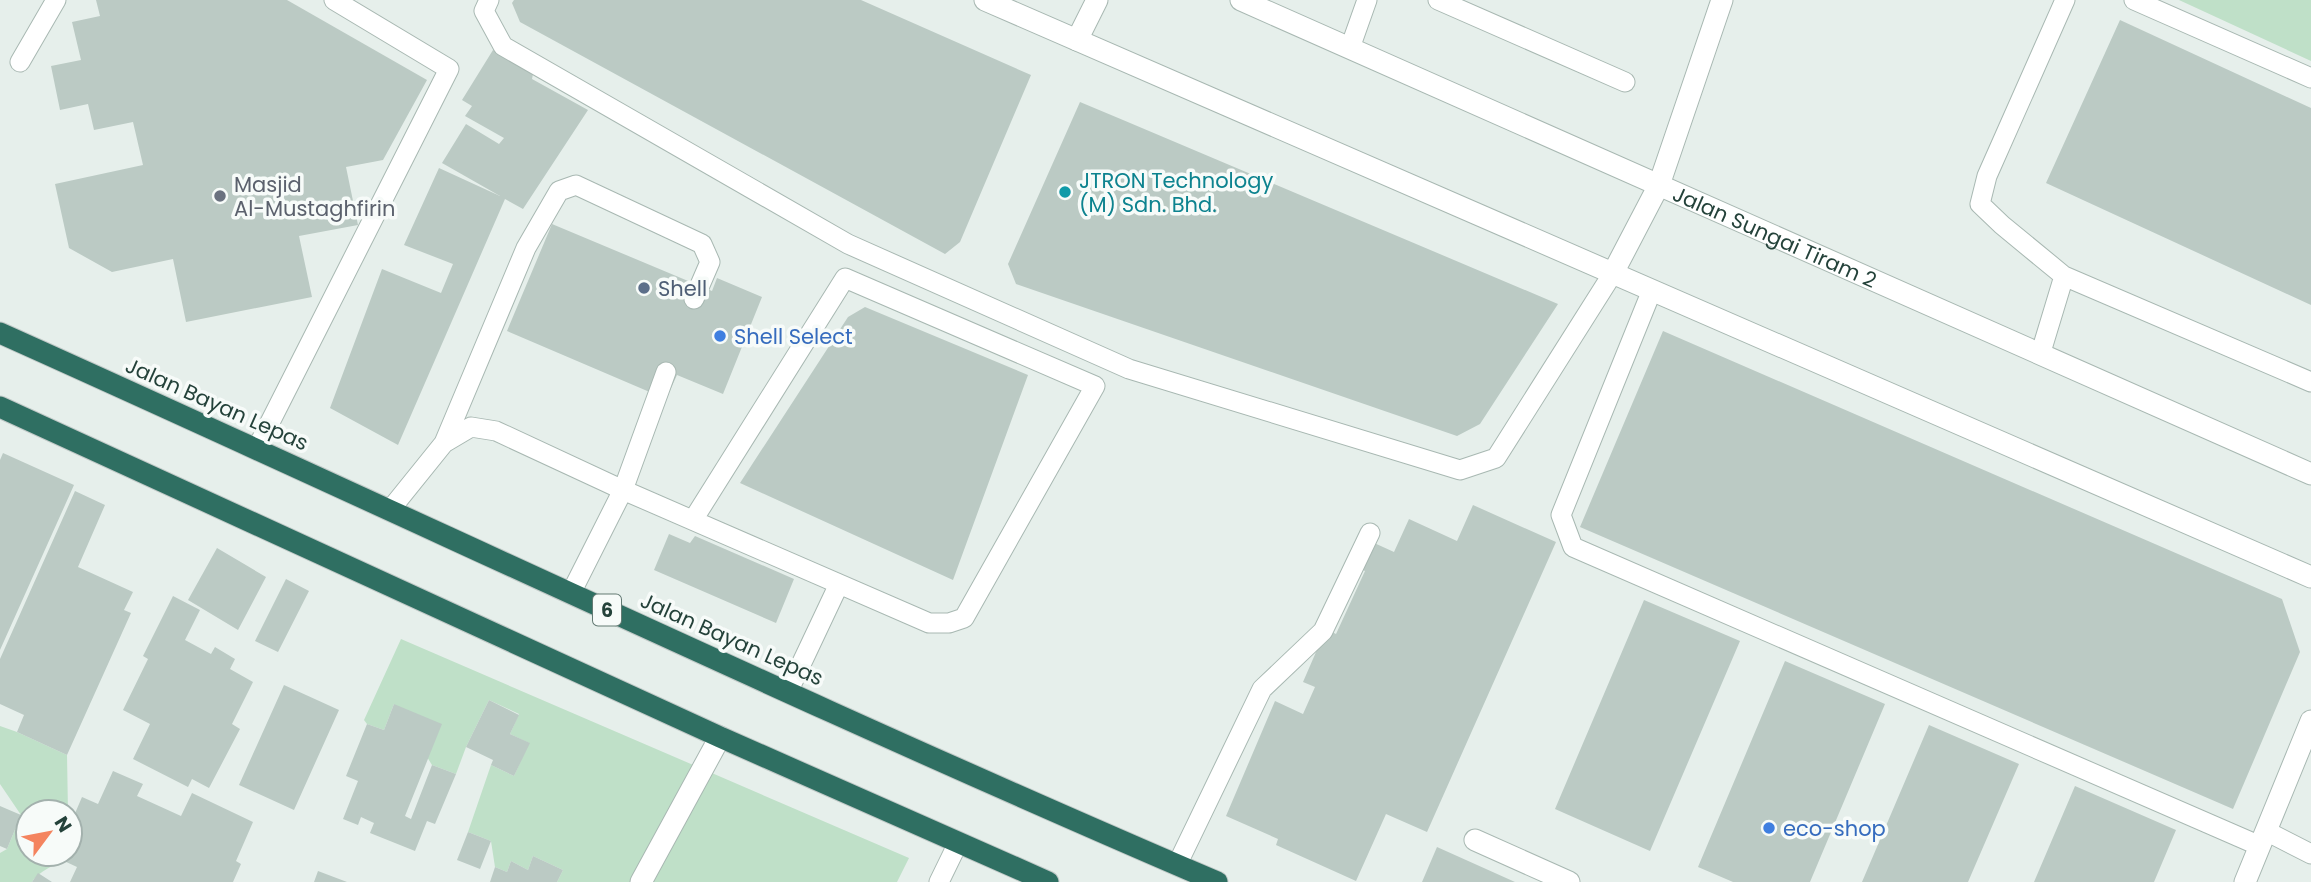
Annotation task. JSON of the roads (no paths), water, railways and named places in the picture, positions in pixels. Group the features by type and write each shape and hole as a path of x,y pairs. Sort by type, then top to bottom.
{"highway":[{"name":"Jalan Bayan Lepas","path":"0,333 788,692 1217,882"},
{"path":"0,407 720,737 1048,882"}],"street":[{"path":"985,0 2311,577"},
{"path":"1077,40 1097,0"},
{"name":"Jalan Sungai Tiram 2","path":"1241,0 2041,352 2311,474"},
{"path":"1613,273 1660,185 1722,0"},
{"path":"2245,882 2311,721"},
{"path":"641,882 720,737"},
{"path":"1475,840 1569,882"}],"lane":[{"path":"20,62 56,0"},
{"path":"257,448 449,69 334,0"},
{"path":"489,0 484,11 503,46 848,244 1129,369 1460,470 1496,458 1613,273"},
{"path":"1350,48 1367,0"},
{"path":"1438,0 1625,82"},
{"path":"2065,0 1987,176 1980,204 2064,276 2311,382"},
{"path":"2134,0 2311,78"},
{"path":"390,510 444,443 526,248 559,191 576,185 702,244 710,262 694,299"},
{"path":"2041,352 2064,276"},
{"path":"444,443 471,427 496,431 623,490 929,624 949,623 964,618 1095,386 845,278 693,520"},
{"path":"1652,290 1561,515 1573,547 2263,839 2311,854"},
{"path":"570,593 623,490 666,372"},
{"path":"1177,865 1262,689 1323,631 1370,533"},
{"path":"788,692 839,584"},
{"path":"939,882 958,843"}],"place":[{"name":"JTRON Technology (M) Sdn. Bhd.","path":"1065,192"},
{"name":"Masjid Al-Mustaghfirin","path":"220,196"},
{"name":"Shell","path":"644,288"},
{"name":"Shell Select","path":"720,336"},
{"name":"eco-shop","path":"1769,828"}]}
